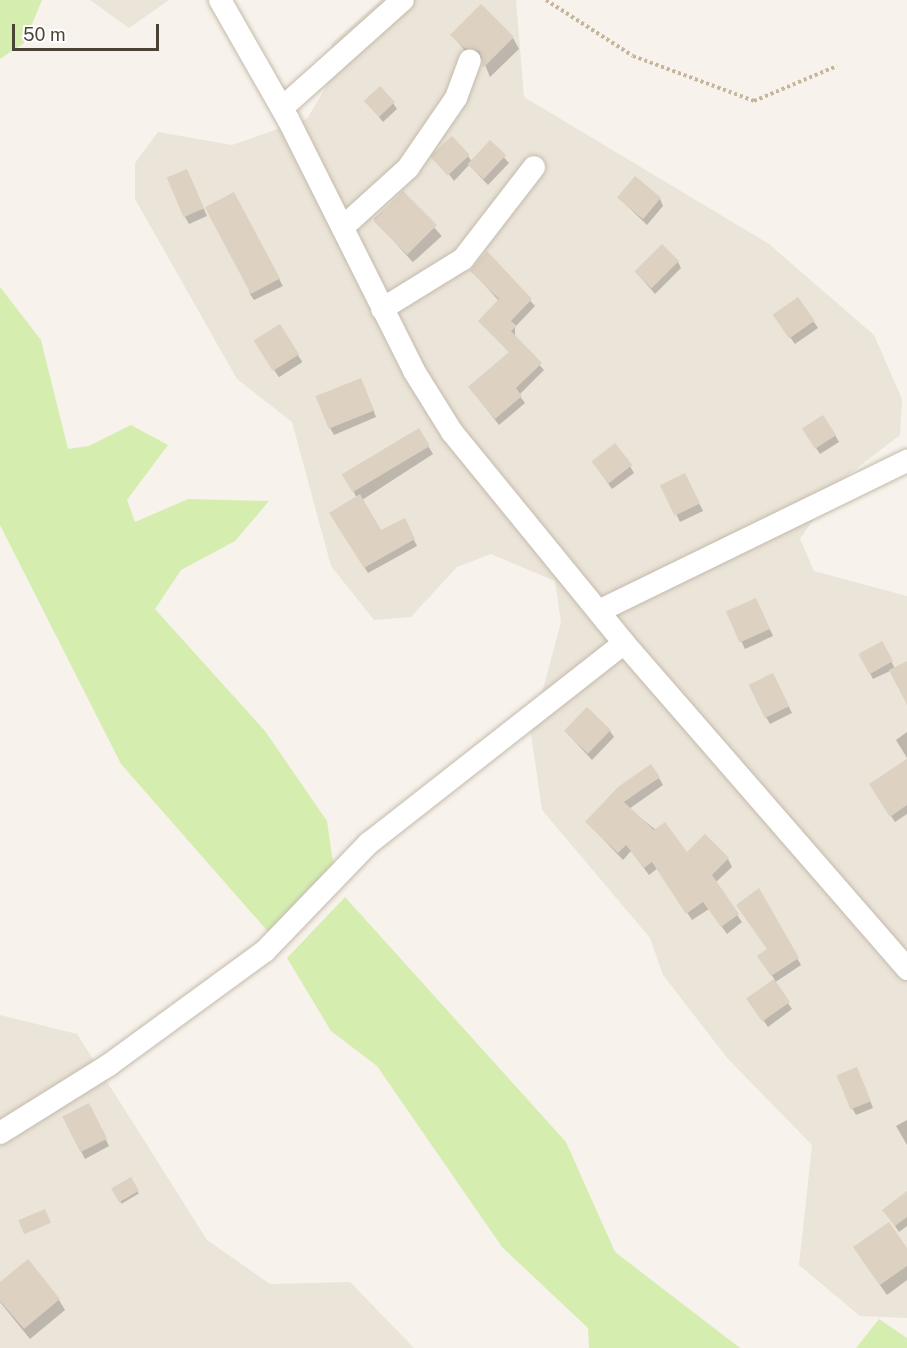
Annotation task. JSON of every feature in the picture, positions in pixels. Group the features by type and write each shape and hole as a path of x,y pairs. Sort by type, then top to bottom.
{"street":[{"path":"220,0 282,108 382,309 452,432 624,643 907,969"},
{"path":"282,108 403,0"},
{"path":"343,227 408,168 456,98 470,60"},
{"path":"382,309 463,259 534,167"},
{"path":"599,611 907,461"},
{"path":"0,1133 109,1065 265,951 369,843 624,643"}],"path":[{"path":"546,0 633,56 754,101 837,66"}],"shaded area":[{"path":"90,0 169,0 129,28"},
{"path":"381,0 516,0 524,97 769,244 874,335 902,399 900,435 840,481 800,539 814,571 907,596 907,1318 860,1316 799,1265 812,1145 728,1059 663,975 650,938 542,810 531,734 561,622 555,581 491,554 457,567 411,617 374,620 331,566 292,422 237,379 135,199 135,163 158,132 232,145 307,119 327,85 332,43"},
{"path":"0,1015 77,1034 207,1240 270,1284 350,1282 414,1348 0,1348"}],"green space":[{"path":"0,0 42,0 24,43 0,59"},
{"path":"0,287 41,340 68,449 89,446 131,425 168,445 127,500 135,522 188,499 269,501 235,541 181,570 155,609 265,731 327,821 334,869 271,935 121,764 0,525"},
{"path":"345,897 566,1142 615,1252 740,1348 589,1348 588,1328 502,1247 377,1066 331,1031 287,958"},
{"path":"879,1319 907,1338 907,1348 856,1348"}],"building":[{"path":"481,4 514,37 483,68 480,51 464,48 450,35"},
{"path":"380,86 395,102 379,117 364,101"},
{"path":"452,136 470,155 448,175 430,156"},
{"path":"490,140 506,155 484,179 467,164"},
{"path":"187,169 204,209 184,217 167,178"},
{"path":"635,176 661,198 643,219 617,197"},
{"path":"403,191 437,225 407,255 373,221"},
{"path":"234,192 280,279 251,294 205,207"},
{"path":"662,244 679,261 651,289 634,272"},
{"path":"487,251 532,299 511,321 517,326 511,331 542,363 516,388 522,396 495,419 468,387 509,352 478,321 499,299 470,271"},
{"path":"798,297 815,321 789,339 773,315"},
{"path":"280,324 299,355 273,371 254,340"},
{"path":"361,378 374,410 329,429 316,396"},
{"path":"823,415 836,435 815,449 802,429"},
{"path":"419,428 430,446 353,492 342,474"},
{"path":"615,443 632,465 609,484 591,461"},
{"path":"685,473 700,504 675,516 660,485"},
{"path":"360,494 381,530 405,518 415,539 364,568 329,513"},
{"path":"756,598 770,629 740,642 726,611"},
{"path":"882,641 893,661 870,674 858,654"},
{"path":"907,661 907,705 889,670"},
{"path":"773,673 789,706 765,718 749,685"},
{"path":"587,707 611,730 588,754 564,731"},
{"path":"907,759 907,805 890,817 869,784"},
{"path":"651,764 660,777 624,802 654,830 665,822 687,852 705,834 729,858 712,875 739,914 721,927 703,902 686,914 652,862 644,868 626,845 618,853 585,822 618,787"},
{"path":"759,888 799,958 771,976 757,956 767,949 736,905"},
{"path":"774,979 790,1002 762,1021 746,999"},
{"path":"857,1067 871,1101 850,1110 837,1075"},
{"path":"89,1103 107,1139 80,1152 62,1117"},
{"path":"131,1177 139,1191 119,1202 111,1188"},
{"path":"907,1191 907,1217 895,1226 882,1210"},
{"path":"45,1209 51,1223 24,1234 18,1220"},
{"path":"889,1222 907,1248 907,1266 880,1285 853,1247"},
{"path":"28,1259 60,1299 24,1329 0,1301 0,1282"}]}
